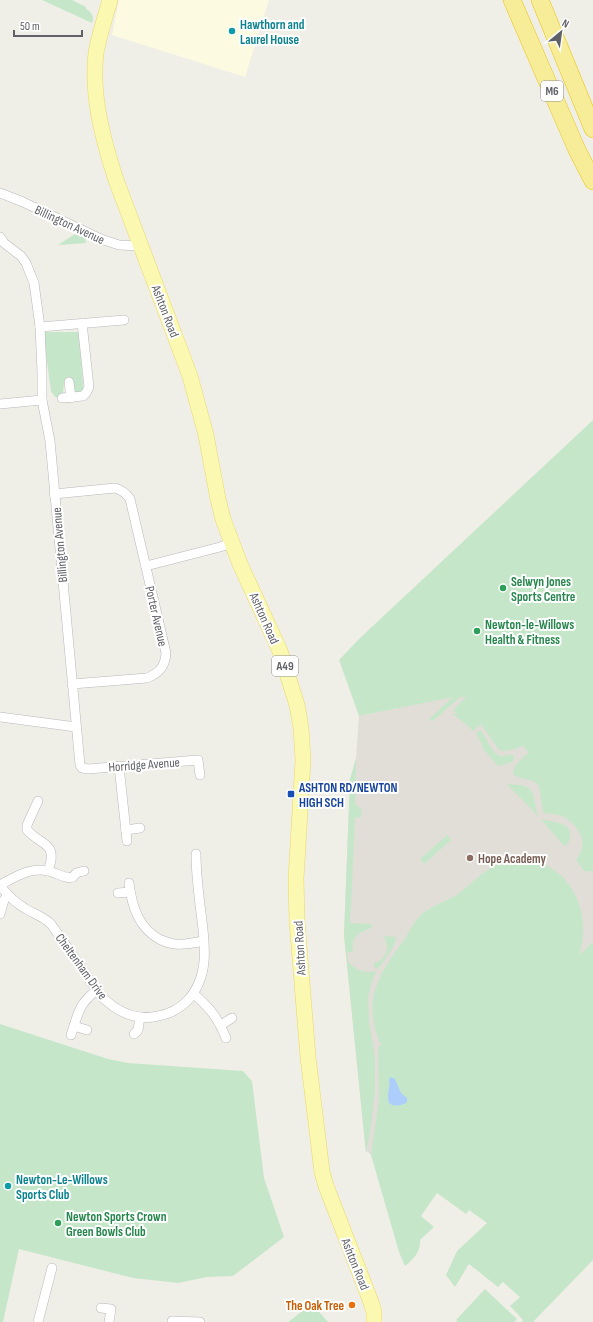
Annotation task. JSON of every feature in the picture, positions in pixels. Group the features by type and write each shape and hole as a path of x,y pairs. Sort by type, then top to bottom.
{"highway":[{"name":"M6","path":"512,0 577,150 593,181"},
{"name":"M6","path":"540,0 593,129"}],"main road":[{"name":"Ashton Road","path":"110,0 100,30 96,54 95,76 98,105 108,154 116,180 182,352 194,388 206,435 218,499 231,543 280,651 297,705 301,728 303,760 296,879 298,934 308,1057 322,1172 328,1193 371,1302 374,1312 374,1322"}],"street":[{"name":"Billington Avenue","path":"0,193 24,202 101,239 119,245 141,246"},
{"name":"Billington Avenue","path":"0,237 4,243 26,263 34,283 40,327 42,400 50,440 79,762"},
{"path":"40,327 124,320"},
{"path":"69,382 66,398 83,396 89,387 82,323"},
{"path":"0,404 42,400"},
{"name":"Porter Avenue","path":"54,494 115,488 124,491 130,499 166,653 163,666 154,675 146,678 72,684"},
{"path":"146,566 231,543"},
{"path":"0,717 76,727"},
{"name":"Horridge Avenue","path":"79,762 82,768 85,769 198,760 200,775"},
{"path":"119,766 127,842"},
{"path":"38,801 27,825 27,830 30,834 46,843 50,848 52,856 48,871"},
{"path":"126,830 140,828"},
{"name":"Cheltenham Drive","path":"0,885 8,895 26,908 42,916 51,924 101,996 114,1007 130,1015 154,1017 177,1010 194,994 203,973 205,957 196,854"},
{"path":"0,885 26,872 38,870 48,871 69,878 73,877 78,872 84,871"},
{"path":"118,893 130,888 135,910 141,922 151,934 166,942 174,944 204,941"},
{"path":"0,914 4,900 8,895"},
{"path":"87,1030 72,1031 83,1002 97,990"},
{"path":"194,994 211,1010 221,1026 226,1038"},
{"path":"134,1034 138,1030 140,1017"},
{"path":"221,1026 232,1018"},
{"path":"38,1322 52,1268"},
{"path":"101,1308 111,1309 109,1322"},
{"path":"172,1321 200,1322"}],"shaded area":[{"path":"119,0 269,0 245,77 112,35"},
{"name":"Hope Academy","path":"593,626 593,942 375,1155 371,1155 367,1151 366,1153 344,935 350,780 356,758 359,716 454,696 509,700"}],"green space":[{"path":"42,0 72,0 86,7 92,15 92,23"},
{"path":"78,232 85,236 86,243 58,245"},
{"path":"43,332 79,332 83,384 81,393 75,393 71,382 64,382 63,394 59,398 53,395 51,391"},
{"name":"Selwyn Jones Sports Centre","path":"593,420 593,871 585,872 576,860 582,847 582,838 578,830 564,817 544,813 539,786 534,781 520,778 513,774 518,762 529,753 523,746 511,750 499,750 481,724 473,731 452,714 457,714 453,710 466,697 460,697 432,721 429,719 453,697 359,716 339,660 360,638"},
{"path":"480,730 497,754 500,756 513,755 514,758 512,762 498,766 483,749 482,744 476,734"},
{"path":"356,758 355,804 360,808 362,813 361,817 355,818 350,923 372,924 371,928 356,936 353,942 353,952 347,952 348,962 354,967 364,972 376,971 368,998 369,1022 375,1056 375,1092 366,1153 344,935 350,780"},
{"path":"507,784 524,786 532,791 538,816"},
{"path":"541,819 568,827 570,837 568,844 564,846"},
{"path":"447,835 451,840 424,864 420,859"},
{"path":"527,860 539,862 559,873 573,891 578,901 583,924 579,955 593,942 593,1260 533,1322 522,1322 523,1320 510,1306 520,1297 503,1282 498,1287 469,1264 455,1287 446,1275 457,1251 487,1223 469,1210 466,1214 437,1193 421,1216 434,1227 420,1240 419,1248 416,1254 405,1266 399,1252 371,1155 379,1099 378,1047 381,1046 375,1030 373,1002 375,990 386,966 418,917 434,906 458,894 489,869 507,862"},
{"path":"383,936 397,937 392,949 378,969 374,967 374,963 380,961 385,956 387,950 387,944"},
{"path":"0,1024 108,1059 128,1063 243,1071 252,1081 264,1178 284,1237 233,1276 207,1277 178,1283 133,1278 19,1249 3,1322 0,1322"},
{"path":"485,1289 517,1319 514,1322 458,1322 456,1320"},
{"path":"312,1304 328,1322 288,1322"}],"water":[{"path":"391,1077 395,1079 401,1093 407,1098 407,1102 400,1105 389,1103 389,1079"}],"place":[{"name":"Hawthorn and Laurel House","path":"232,31"},
{"name":"Selwyn Jones Sports Centre","path":"503,588"},
{"name":"Newton-le-Willows Health & Fitness","path":"477,631"},
{"name":"ASHTON RD/NEWTON HIGH SCH","path":"291,794"},
{"name":"Hope Academy","path":"470,858"},
{"name":"Newton-Le-Willows Sports Club","path":"8,1186"},
{"name":"Newton Sports Crown Green Bowls Club","path":"58,1223"},
{"name":"The Oak Tree","path":"352,1305"}]}
